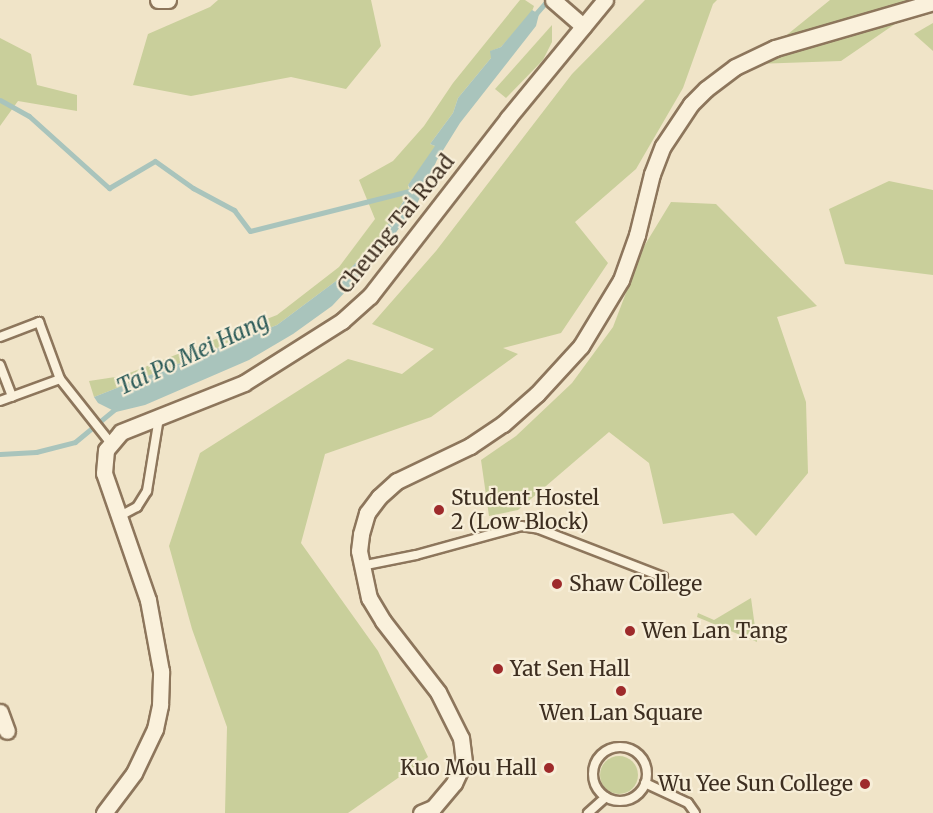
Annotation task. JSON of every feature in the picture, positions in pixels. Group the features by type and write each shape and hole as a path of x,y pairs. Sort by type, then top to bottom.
{"street":[{"path":"158,0 166,0"},
{"path":"553,0 583,26"},
{"name":"Cheung Tai Road","path":"108,440 121,432 244,383 342,321 370,296 605,0"},
{"path":"421,813 432,808 454,783 464,762 460,738 438,692 383,621 369,598 359,551 363,524 373,504 387,489 470,446 503,423 537,394 581,346 621,280 637,236 648,187 660,153 680,119 706,89 735,67 775,48 933,2"},
{"path":"104,813 134,773 155,729 160,705 161,670 155,629 120,516 104,473 103,461 108,440"},
{"path":"0,712 8,730"}],"lane":[{"path":"0,337 39,322 60,379 108,440"},
{"path":"0,365 12,397"},
{"path":"0,401 60,379"},
{"path":"120,516 137,507 147,491 159,417"},
{"path":"361,566 416,555 521,526 539,529 663,578"},
{"path":"623,747 640,756 645,764 645,783 641,791 624,800 606,797 598,789 594,779 594,769 598,759 613,748 623,747"},
{"path":"645,783 688,803 695,813"},
{"path":"588,813 606,797"}],"green space":[{"path":"218,0 371,0 381,46 346,89 291,77 191,96 133,85 148,34 210,7"},
{"path":"520,0 525,0 534,6 531,14 501,47 491,51 491,58 458,98 453,113 430,144 437,147 408,185 409,191 401,205 377,241 344,275 277,325 94,397 89,381 122,376 277,315 339,267 375,219 359,180 393,161 424,126 453,83"},
{"path":"645,0 717,0 713,4 683,88 636,169 575,222 608,263 561,333 503,348 518,354 431,417 325,454 301,543 378,651 428,757 348,813 225,813 227,727 192,629 169,546 200,453 348,359 402,374 434,349 372,324 436,251 572,74"},
{"path":"830,0 930,0 841,61 726,65 783,38"},
{"path":"933,23 933,51 914,34"},
{"path":"552,25 552,42 543,60 506,98 495,89"},
{"path":"0,38 31,54 37,85 77,95 77,111 18,101 0,126"},
{"path":"889,181 933,190 933,275 845,264 829,209"},
{"path":"671,202 716,204 817,306 777,317 806,402 808,473 756,536 733,513 663,524 649,463 609,432 518,510 489,516 481,460 516,436 572,383 613,327 643,248"},
{"path":"751,598 757,642 697,617 698,613 714,620"},
{"path":"619,756 633,761 638,775 633,789 619,794 605,789 600,775 605,761"}],"water":[{"path":"532,10 539,14 536,26 460,123 437,160 417,204 377,258 332,306 293,334 249,360 145,405 116,412 98,403 94,397 277,325 344,275 377,241 411,190 408,185 435,146 430,144 453,113 458,98 491,58 490,51 501,47"}],"waterway":[{"path":"533,17 548,0"},
{"path":"0,100 29,116 109,188 155,161 193,188 234,210 250,231 409,191 416,186"},
{"name":"Tai Po Mei Hang","path":"0,454 36,452 75,442 115,409"}],"place":[{"name":"Student Hostel 2 (Low Block)","path":"439,510"},
{"name":"Shaw College","path":"557,584"},
{"name":"Wen Lan Tang","path":"630,631"},
{"name":"Yat Sen Hall","path":"498,669"},
{"name":"Wen Lan Square","path":"621,691"},
{"name":"Kuo Mou Hall","path":"549,768"},
{"name":"Wu Yee Sun College","path":"865,784"}]}
